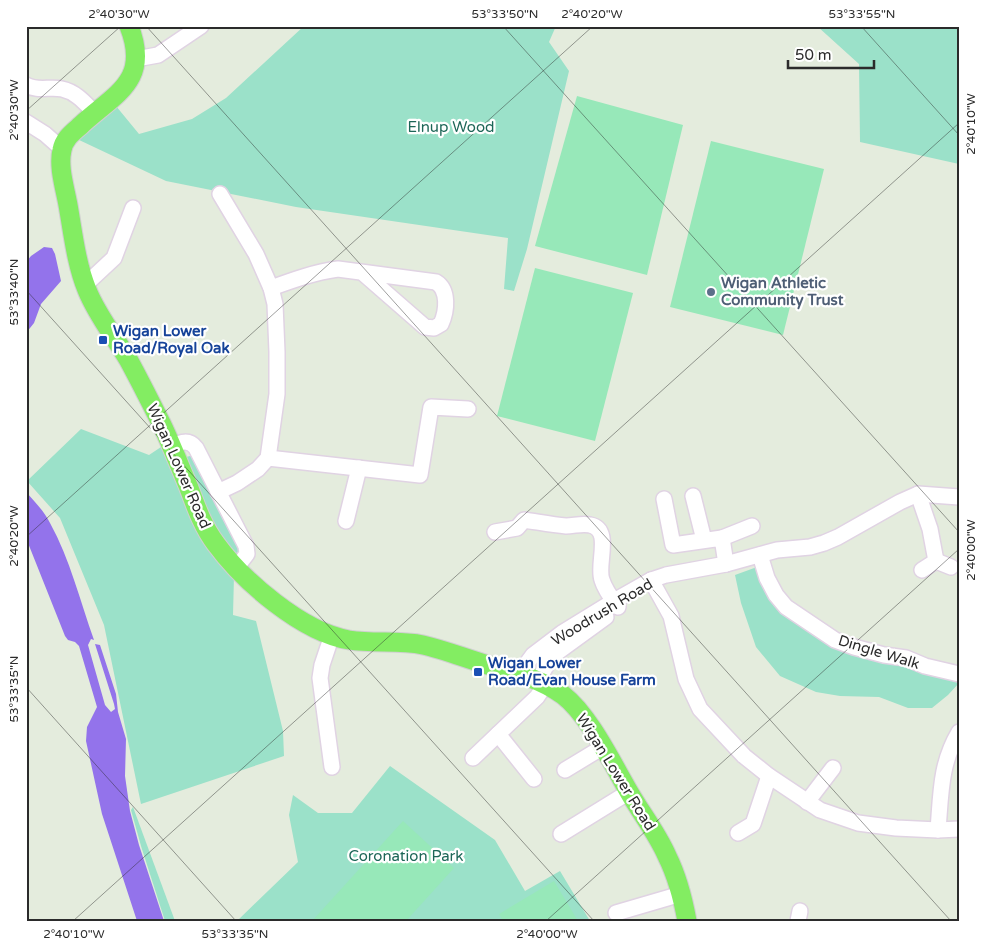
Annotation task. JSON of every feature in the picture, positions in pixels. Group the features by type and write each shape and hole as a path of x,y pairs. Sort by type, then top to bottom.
{"main road":[{"path":"62,149 67,139 94,112 120,92 131,78 136,59 136,49 129,26"},
{"name":"Wigan Lower Road","path":"62,149 61,157 64,179 78,260 85,285 91,300 136,374 172,446 209,534 224,554 258,588 294,617 332,635 359,641 422,644 518,674 541,683 562,695 572,703 603,747 667,856 681,894 687,921"}],"street":[{"path":"136,59 158,55 201,26"},
{"path":"26,85 39,89 61,88 76,94 94,112"},
{"path":"26,122 45,134 62,149"},
{"path":"218,492 237,483 258,469 268,458 277,394 275,304 271,288 256,254 220,194"},
{"path":"85,285 114,258 133,208"},
{"path":"271,288 300,277 325,270 338,269 436,282 440,284 446,295 441,324 434,328 425,327 363,273"},
{"path":"268,458 420,474 431,407 468,409"},
{"path":"172,446 184,442 193,444 247,550 245,558 237,567"},
{"path":"346,521 359,468"},
{"path":"936,561 930,529 918,494 959,497"},
{"name":"Woodrush Road","path":"518,674 533,655 562,633 616,605 653,584 666,574 726,564 777,550 810,547 824,543 918,494"},
{"path":"693,496 704,540"},
{"path":"664,499 673,545 722,538 752,526"},
{"path":"495,532 517,528 533,518 567,526 590,525 600,531 603,542 600,570 602,580 616,605"},
{"path":"722,538 726,564"},
{"name":"Dingle Walk","path":"760,555 776,595 786,607 835,640 884,655 906,658 925,666 953,669"},
{"path":"936,561 951,567"},
{"path":"922,570 936,561"},
{"path":"653,584 671,616 686,679 700,709 744,756 768,776 820,810 858,823 896,828 938,830 959,828"},
{"name":"Woodrush Road","path":"473,758 537,698 551,657 616,605"},
{"path":"332,635 322,665 320,678 334,760"},
{"path":"938,830 942,770 951,744 959,732"},
{"path":"498,734 534,779"},
{"path":"565,770 603,747"},
{"path":"807,802 833,768"},
{"path":"738,833 753,824 768,776"},
{"path":"561,834 629,792"},
{"path":"616,913 681,894"}],"green space":[{"name":"Elnup Wood","path":"304,26 556,26 549,42 569,71 527,249 514,291 504,289 508,238 296,207 166,181 77,139 116,106 139,134 192,119 226,98"},
{"path":"817,26 959,26 959,164 860,142 859,64"},
{"path":"577,96 683,125 647,275 535,246"},
{"path":"711,141 824,169 783,335 670,307"},
{"path":"535,268 633,293 595,441 497,416"},
{"path":"81,429 149,455 164,445 234,576 233,615 256,621 283,731 284,756 141,804 104,625 60,518 27,481"},
{"path":"186,457 194,457 240,542 239,555 230,546 214,523"},
{"path":"757,567 784,614 790,620 825,641 959,679 959,683 932,708 908,708 879,697 840,696 816,692 780,676 756,647 741,603 735,575"},
{"name":"Coronation Park","path":"390,766 495,840 525,891 560,871 590,921 237,921 298,862 289,815 293,795 318,813 352,813"},
{"path":"133,807 175,921 165,921 141,846 131,810"},
{"path":"403,821 454,868 406,921 312,921"},
{"path":"554,881 578,921 503,921 499,914"}],"shaded area":[{"path":"44,247 52,248 55,254 61,281 41,304 34,323 26,333 26,262"},
{"path":"26,492 48,519 69,566 94,640 91,639 88,645 105,705 111,712 115,709 114,704 95,644 100,645 116,694 118,712 126,739 125,776 130,811 164,921 137,921 102,814 86,741 87,727 97,707 79,646 75,642 68,640 65,636 26,538"}],"place":[{"name":"Wigan Athletic Community Trust","path":"711,292"},
{"name":"Wigan Lower Road/Royal Oak","path":"103,340"},
{"name":"Wigan Lower Road/Evan House Farm","path":"478,672"}]}
